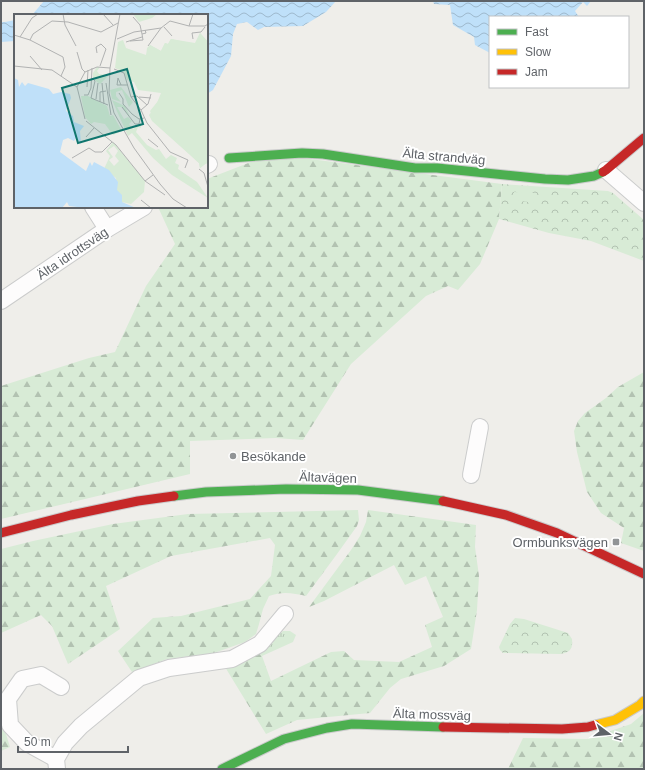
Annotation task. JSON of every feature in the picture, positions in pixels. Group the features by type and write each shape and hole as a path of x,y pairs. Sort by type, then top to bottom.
{"street":[{"name":"Älta strandväg","path":"229,158 302,153 323,154 415,168 437,168 568,180 594,176 606,170 644,138"},
{"path":"606,170 644,203"},
{"path":"94,208 108,229"},
{"name":"Älta idrottsväg","path":"1,301 108,229 142,208"},
{"path":"471,475 480,427"},
{"name":"Ältavägen","path":"1,533 71,514 138,501 206,492 286,489 358,490 446,501 506,515 557,533 644,574"},
{"path":"61,687 40,675 22,679 8,699 10,725 27,744 57,764 65,743 81,726 139,678 170,668 232,659 260,644 285,614"},
{"name":"Älta mossväg","path":"222,769 284,739 327,728 352,724 477,728 562,729 588,727 616,720 644,701"}],"green space":[{"path":"287,156 502,184 499,219 480,264 458,290 448,286 426,296 351,364 303,440 276,438 190,441 190,474 1,519 1,386 89,358 115,352 146,286 175,244 158,208 208,208 208,179 251,162"},
{"path":"502,184 608,191 613,193 644,220 644,261 591,241 549,233 499,219"},
{"path":"514,192 537,193 536,203 513,200"},
{"path":"644,372 644,551 621,543 624,528 601,513 587,492 577,452 574,431 578,421 585,413 606,398 618,387"},
{"path":"358,510 359,520 357,526 306,596 278,593 269,596 263,609 256,634 245,642 214,653 167,659 132,672 118,651 153,618 181,616 250,599 271,576 275,545 270,538 171,556 106,586 120,629 68,664 52,626 41,615 1,633 1,549 113,524 188,514"},
{"path":"368,510 476,525 475,547 479,576 477,610 471,649 444,666 401,679 390,688 370,713 297,720 266,734 225,667 258,652 262,656 271,681 331,652 344,651 354,660 399,662 432,647 425,625 443,617 426,576 405,585 394,565 324,601 309,607 360,536 366,522"},
{"path":"515,618 524,619 568,633 572,639 570,650 566,653 560,654 503,653 499,647 510,624"},
{"path":"283,631 290,631 296,635 293,642 262,656 258,652"},
{"path":"1,709 2,721 10,747 1,751"},
{"path":"644,713 644,769 508,769 523,738 587,739 631,724"}],"water":[{"path":"44,1 336,1 326,12 303,26 264,27 258,30 247,22 237,24 233,34 231,56 213,90 208,93 208,14 33,14"},
{"path":"433,1 591,1 587,6 583,2 575,11 578,16 489,16 489,52 475,45 474,37 453,25 450,5 434,4"},
{"path":"14,20 14,41 1,42 1,22"}],"traffic: fast":[{"path":"229,158 302,153 323,154 415,168 437,168 568,180 594,176 603,172"},
{"path":"174,496 206,492 286,489 358,490 443,501"},
{"path":"222,769 284,739 327,728 352,724 443,727"}],"traffic: slow":[{"path":"595,725 615,720 644,701"}],"traffic: jam":[{"path":"603,172 644,138"},
{"path":"1,533 71,515 138,501 174,496"},
{"path":"443,501 506,515 557,533 644,574"},
{"path":"443,727 562,729 595,725"}],"place":[{"name":"Besökande","path":"233,456"},
{"name":"Ormbunksvägen","path":"616,542"}]}
